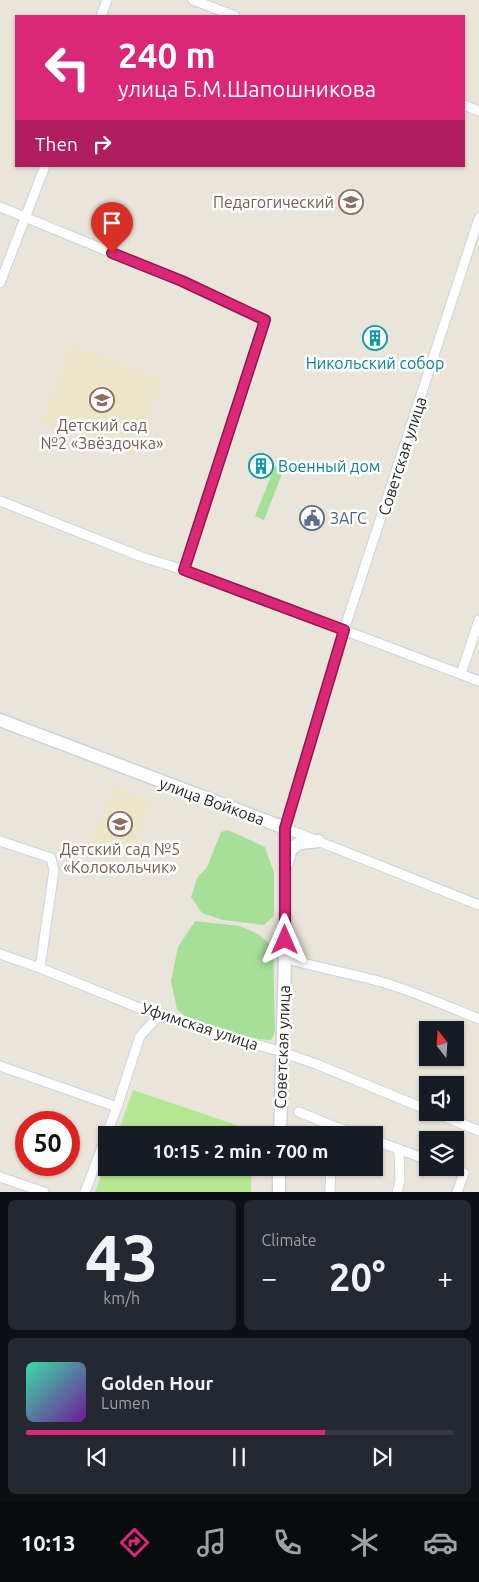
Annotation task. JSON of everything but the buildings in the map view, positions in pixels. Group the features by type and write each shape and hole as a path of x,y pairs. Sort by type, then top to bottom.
{"main road":[{"name":"улица Войкова","path":"0,720 285,828"},
{"path":"251,816 269,830 279,841 285,867"},
{"name":"Советская улица","path":"280,1126 285,958 285,828"},
{"path":"285,867 291,849 300,843 318,841"},
{"path":"278,1192 279,1176"}],"street":[{"path":"101,15 107,0"},
{"path":"193,0 232,15"},
{"path":"465,105 479,111"},
{"path":"0,283 45,167"},
{"path":"0,207 182,281 265,320 184,570"},
{"name":"Советская улица","path":"285,828 344,630 479,218"},
{"path":"0,501 142,556 479,681"},
{"path":"461,674 479,620"},
{"name":"улица Войкова","path":"285,828 479,905"},
{"path":"0,841 51,858 54,870 40,968"},
{"name":"Уфимская улица","path":"0,954 159,1016 282,1052 419,1106"},
{"name":"Советская улица","path":"285,958 313,967 382,982 479,1019"},
{"path":"85,1192 117,1106 140,1036 159,1016"},
{"path":"0,1066 117,1106"},
{"path":"299,1112 325,1126"},
{"path":"455,1121 479,1131"},
{"path":"383,1143 419,1157"},
{"path":"396,1192 400,1181 399,1149"},
{"path":"0,1176 44,1192"},
{"path":"330,1192 331,1176"},
{"path":"457,1192 463,1176"}],"shaded area":[{"name":"Детский сад №2 «Звёздочка»","path":"71,344 163,379 133,457 41,422"},
{"name":"Детский сад №5 «Колокольчик»","path":"112,786 152,801 129,862 89,847"}],"green space":[{"path":"275,466 284,469 264,520 255,516"},
{"path":"228,830 265,847 274,873 274,916 264,925 223,920 202,913 191,897 197,878 207,867 221,832"},
{"path":"195,921 240,926 258,934 273,947 275,1032 271,1040 252,1039 191,1022 177,1009 171,981 178,947"},
{"path":"133,1090 239,1126 120,1126"},
{"path":"101,1176 252,1176 251,1192 95,1192"}],"place":[{"name":"Педагогический","path":"351,202"},
{"name":"Никольский собор","path":"375,338"},
{"name":"Детский сад №2 «Звёздочка»","path":"102,400"},
{"name":"Военный дом","path":"261,466"},
{"name":"ЗАГС","path":"312,518"},
{"name":"Детский сад №5 «Колокольчик»","path":"120,824"}],"route":[{"path":"112,253 182,281 265,320 184,570 344,630 285,828 285,940"}]}
